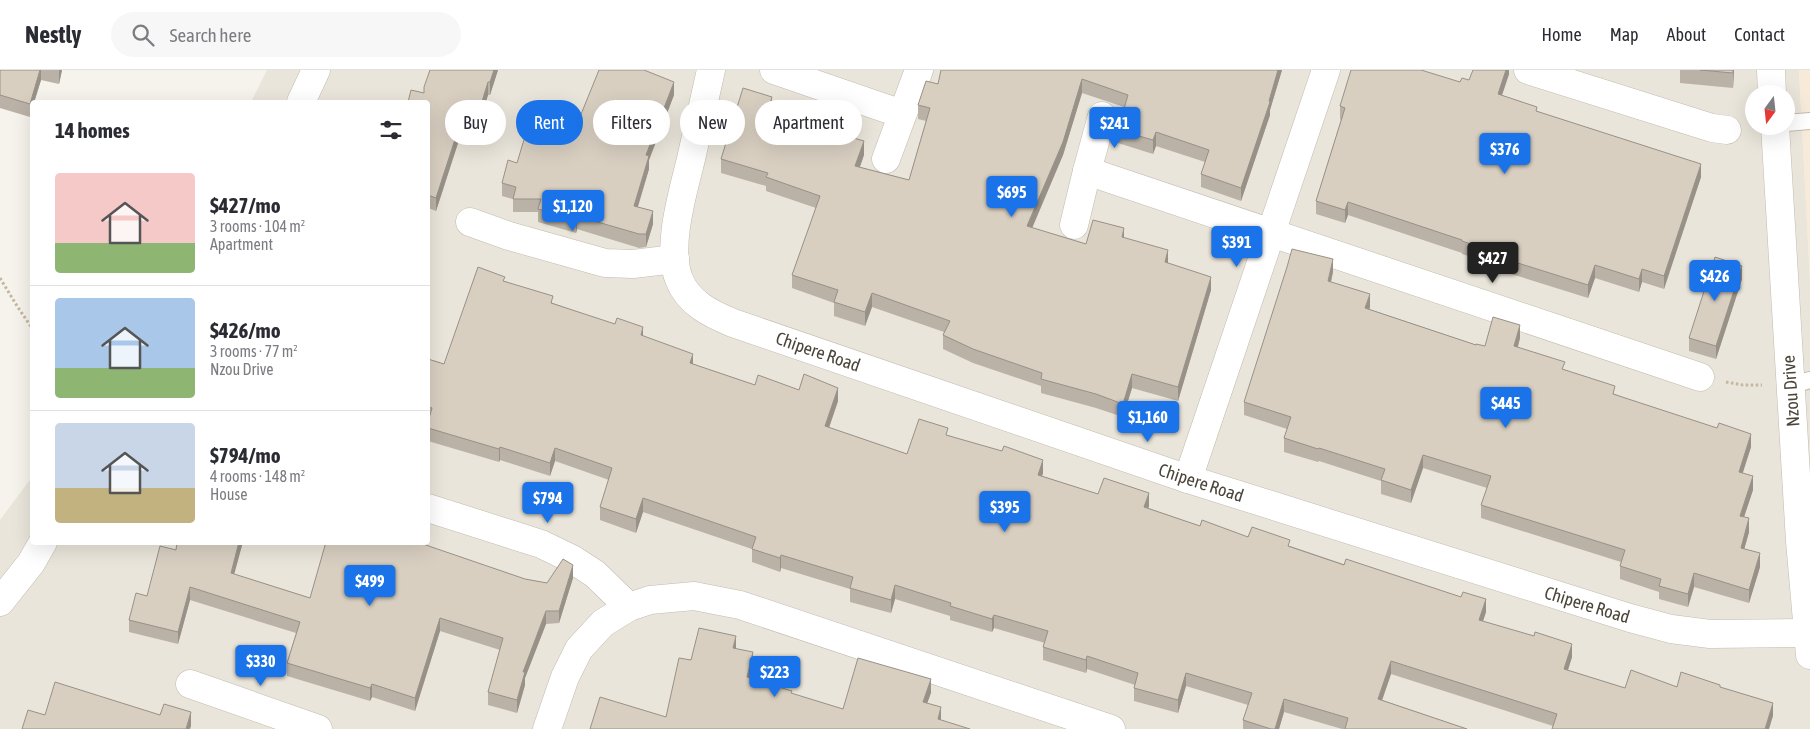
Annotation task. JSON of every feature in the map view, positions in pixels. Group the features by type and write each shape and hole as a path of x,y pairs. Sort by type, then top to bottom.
{"street":[{"path":"303,100 316,70"},
{"name":"Chipere Road","path":"711,70 676,223 675,259 678,279 691,299 710,314 1188,479 1630,618 1671,628 1710,634 1810,644"},
{"path":"774,70 902,114"},
{"path":"886,159 919,70"},
{"path":"1188,479 1326,70"},
{"path":"1528,70 1712,128 1727,130"},
{"path":"1771,70 1772,85"},
{"path":"1074,225 1086,171 1102,116"},
{"name":"Nzou Drive","path":"1775,135 1800,383 1800,541 1810,644"},
{"path":"1086,171 1700,377"},
{"path":"470,222 509,236 605,263 633,264 675,259"},
{"path":"430,509 541,544 572,559 595,574 630,607"},
{"path":"0,602 41,545"},
{"path":"547,729 565,677 579,649 603,623 630,607 650,600 694,596 740,605 1111,729"},
{"path":"190,684 318,729"}],"lane":[{"path":"1795,122 1810,121"}],"path":[{"path":"0,278 30,325"},
{"path":"1700,377 1743,385 1800,383"}],"shaded area":[{"path":"267,70 1799,70 1810,280 1810,729 0,729 0,520 30,480 30,545 430,545 430,100 252,100"},
{"path":"1799,70 1810,70 1810,280"}],"building":[{"path":"0,70 40,70 30,104 0,95"},
{"path":"430,70 494,70 482,100 445,100 445,145 453,145 436,198 430,196 430,100 408,100 411,90 424,93 424,87"},
{"path":"599,70 644,70 674,82 667,100 593,100 593,145 650,145 646,155 649,156 634,206 653,211 646,234 639,234 577,216 576,220 538,209 541,199 513,199 516,187 502,183 508,160 517,163 522,145 583,145 583,109"},
{"path":"941,70 1278,70 1270,102 1241,188 1201,174 1209,150 1156,132 1153,140 1118,130 1128,95 1082,79 1063,142 1027,226 1086,244 1093,220 1124,228 1122,237 1168,250 1165,262 1211,277 1178,387 1132,374 1123,404 1096,394 1041,379 1042,373 973,349 943,335 950,321 872,293 865,312 834,302 838,290 792,275 820,196 766,177 768,173 721,159 725,145 745,145 745,100 739,100 743,88 772,97 771,100 755,100 755,145 862,145 862,140 864,141 855,166 909,180 930,108 918,105 926,81 938,84"},
{"path":"1351,70 1421,70 1460,82 1462,78 1469,80 1473,70 1506,70 1498,94 1537,107 1536,111 1701,164 1664,276 1642,269 1639,279 1595,265 1588,285 1505,259 1506,256 1462,240 1348,202 1345,210 1316,201 1345,108 1340,106"},
{"path":"1700,70 1733,70 1733,73"},
{"path":"1292,249 1333,259 1328,281 1370,294 1365,308 1476,345 1485,346 1493,317 1520,325 1514,346 1565,362 1562,369 1615,386 1613,394 1717,428 1719,423 1751,434 1739,472 1753,476 1740,516 1749,518 1741,548 1760,553 1749,590 1694,573 1688,594 1659,586 1661,579 1620,566 1625,550 1481,505 1491,476 1423,455 1411,490 1381,480 1385,469 1284,438 1291,417 1244,402"},
{"path":"1715,257 1742,266 1716,346 1689,338"},
{"path":"478,267 505,277 503,281 553,296 551,303 615,324 617,318 643,327 641,335 693,354 690,363 755,385 758,375 799,390 804,374 838,388 825,426 907,454 919,419 948,428 946,435 1002,451 1004,446 1043,460 1038,475 1098,494 1104,478 1149,493 1144,507 1200,526 1202,520 1248,537 1252,527 1290,540 1288,546 1344,565 1346,559 1461,597 1463,592 1486,599 1479,620 1534,636 1535,632 1572,644 1564,669 1625,688 1631,670 1677,687 1681,672 1720,685 1720,687 1773,703 1765,729 1552,729 1557,714 1391,661 1378,699 1467,729 1345,729 1348,718 1284,699 1275,729 1271,729 1243,720 1252,693 1186,673 1178,700 1134,688 1138,673 1087,656 1086,660 1043,647 1048,631 994,615 992,619 950,606 951,603 895,585 891,600 850,588 853,577 781,555 780,558 752,549 756,537 643,498 636,519 600,507 612,468 555,448 550,463 500,447 499,449 430,429 432,408 430,408 430,360 444,364"},
{"path":"177,545 238,545 231,573 310,598 325,545 426,545 525,579 547,583 563,559 573,565 559,611 546,611 523,672 525,672 517,700 488,692 503,638 440,618 415,698 372,684 370,688 287,663 300,622 190,587 178,632 129,620 136,593 147,596 160,546 176,550"},
{"path":"699,628 736,636 733,648 753,652 747,677 843,709 858,658 931,679 923,702 941,707 938,719 970,729 590,729 600,697 666,717 679,658 691,660"},
{"path":"55,682 160,715 164,704 191,712 186,729 22,729 28,710 45,715"}]}
